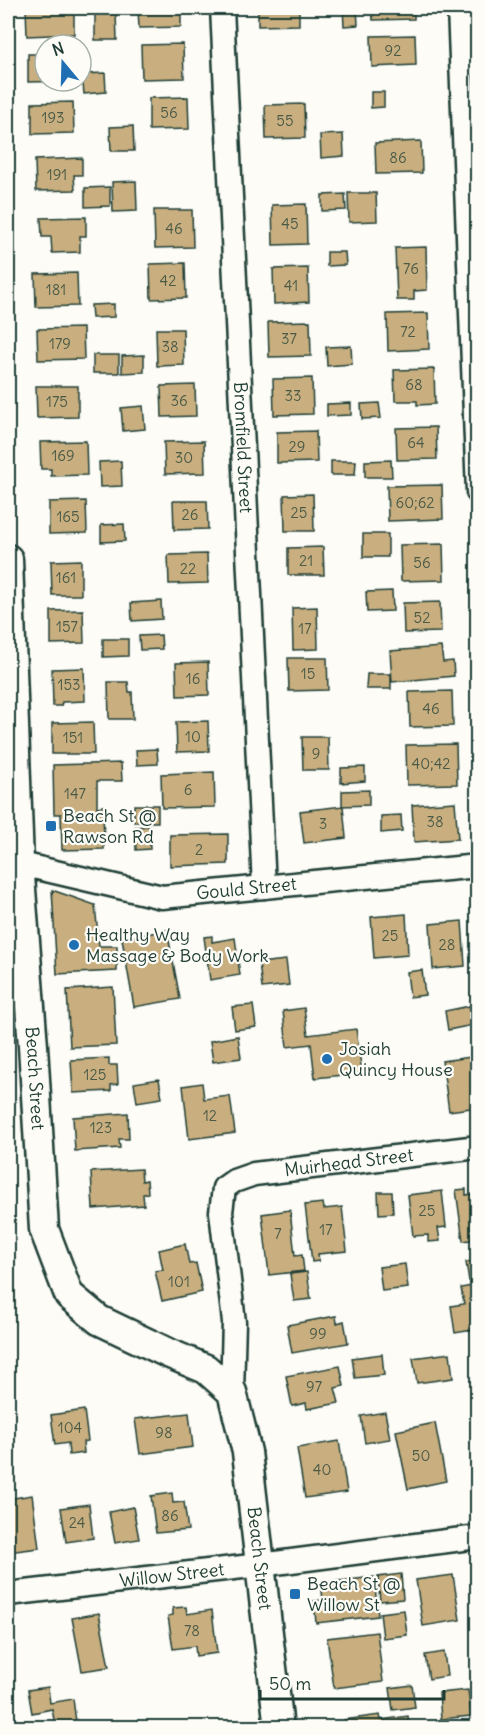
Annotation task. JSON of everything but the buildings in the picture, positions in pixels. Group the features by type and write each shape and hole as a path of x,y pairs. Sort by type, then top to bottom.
{"street":[{"name":"Bromfield Street","path":"222,8 264,887"},
{"path":"459,8 477,492"},
{"name":"Beach Street","path":"8,559 13,862 33,1046 44,1229 69,1294 99,1320 206,1369 232,1392"},
{"name":"Gould Street","path":"13,862 162,897 477,866"},
{"name":"Muirhead Street","path":"224,1188 234,1181 254,1174 477,1147"},
{"name":"Beach Street","path":"224,1188 221,1212 234,1322 232,1392 247,1452 279,1728"},
{"name":"Willow Street","path":"8,1594 477,1537"}],"place":[{"name":"Beach St @ Rawson Rd","path":"51,826"},
{"name":"Healthy Way Massage & Body Work","path":"74,945"},
{"name":"Josiah Quincy House","path":"327,1059"},
{"name":"Beach St @ Willow St","path":"295,1594"}]}
